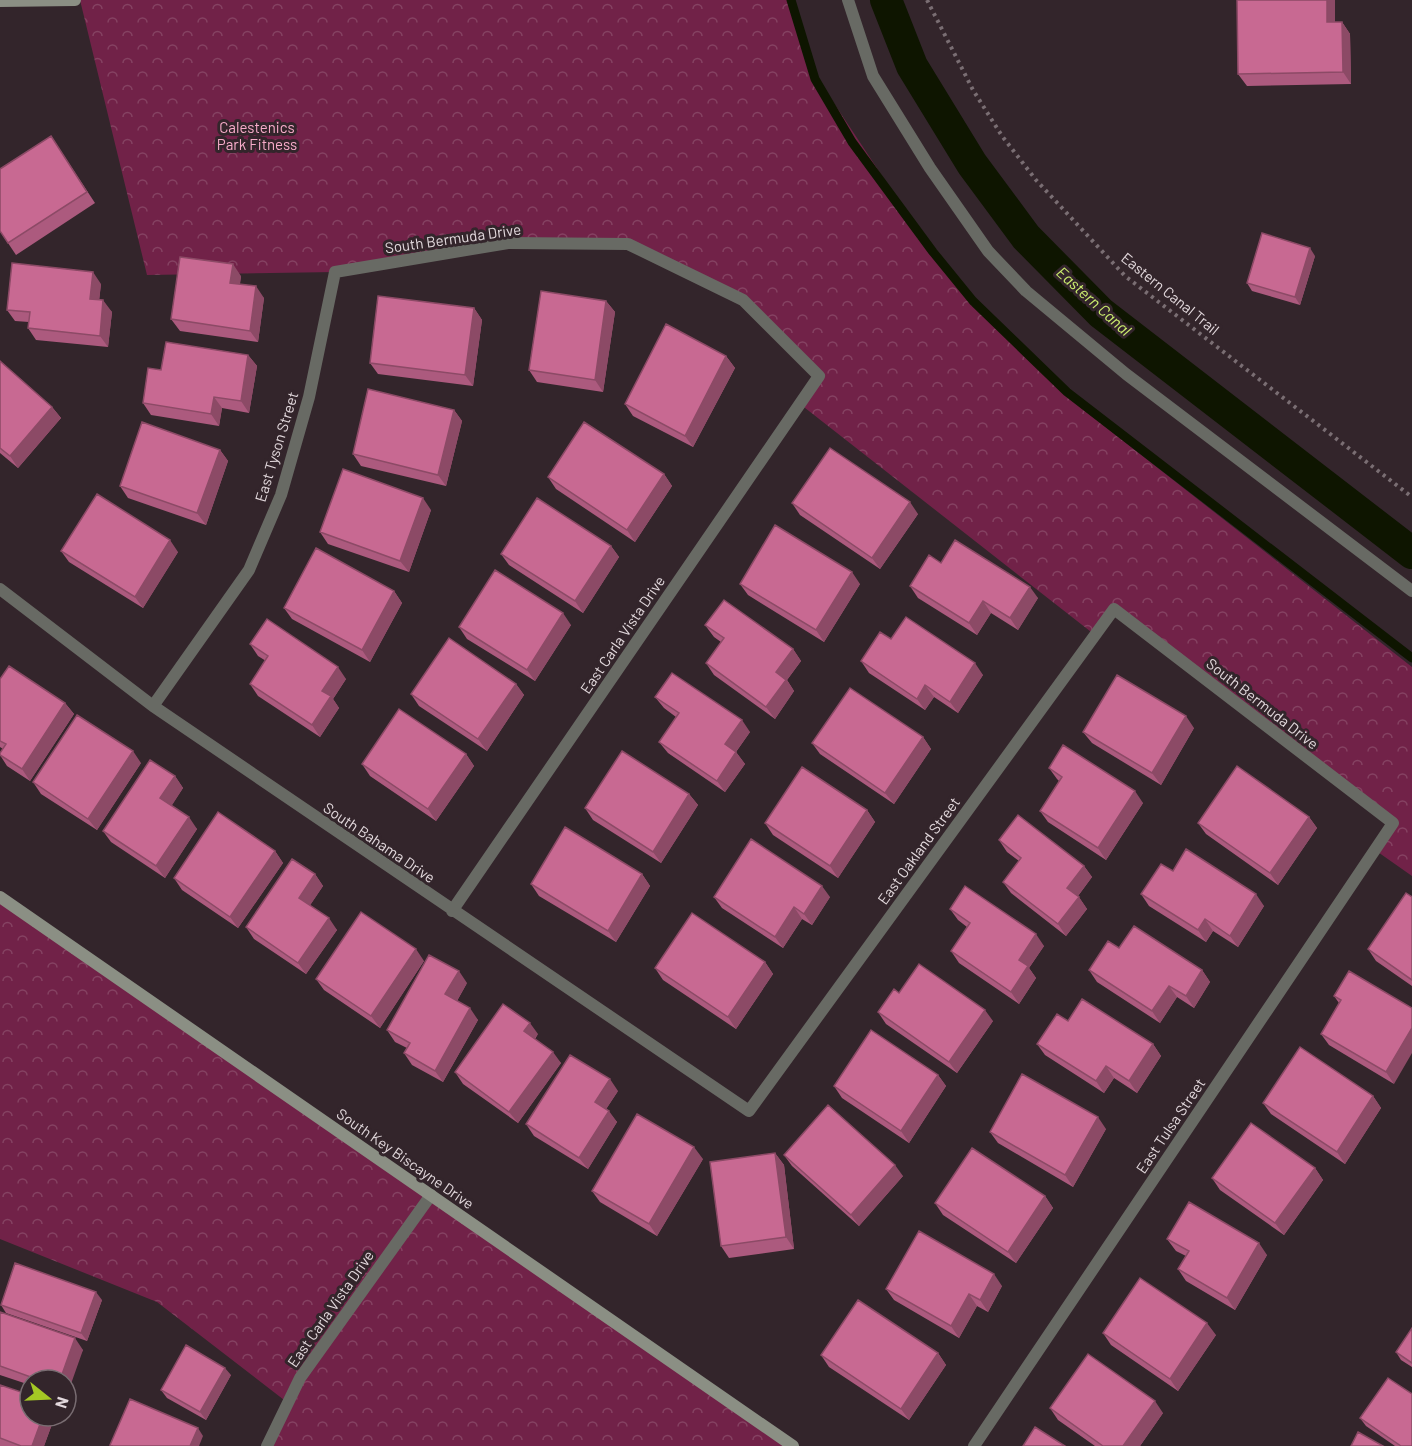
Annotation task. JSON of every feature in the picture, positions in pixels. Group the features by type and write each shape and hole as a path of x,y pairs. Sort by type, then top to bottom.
{"street":[{"path":"0,1 75,0"},
{"path":"848,0 873,76 930,168 988,251 1026,291 1126,374 1412,591"},
{"name":"South Bermuda Drive","path":"335,272 508,243 628,244 743,300 819,376"},
{"name":"East Tyson Street","path":"153,706 249,570 281,495 309,397 335,272"},
{"name":"East Carla Vista Drive","path":"452,911 819,376"},
{"name":"South Bahama Drive","path":"0,589 153,706 749,1112"},
{"name":"South Bermuda Drive","path":"1114,609 1393,824"},
{"name":"East Oakland Street","path":"749,1112 1114,609"},
{"name":"East Tulsa Street","path":"974,1446 1393,824"},
{"name":"South Key Biscayne Drive","path":"0,897 793,1446"},
{"name":"East Carla Vista Drive","path":"268,1446 300,1378 431,1195"}],"path":[{"name":"Eastern Canal Trail","path":"927,0 973,90 1002,136 1036,180 1125,276 1412,497"}],"green space":[{"name":"Calestenics Park Fitness","path":"80,0 793,0 810,67 951,280 1080,407 1412,667 1412,876 1375,850 1393,824 1114,609 1095,635 800,404 819,376 743,300 628,244 508,243 335,272 147,275"},
{"path":"0,897 793,1446 269,1446 288,1403 157,1302 0,1239"}],"building":[{"path":"1237,0 1327,0 1327,22 1342,22 1343,72 1238,74"},
{"path":"51,136 87,192 8,243 0,231 0,169"},
{"path":"1262,233 1310,248 1295,297 1247,283"},
{"path":"180,257 233,264 230,283 256,286 250,331 171,319"},
{"path":"12,263 93,272 90,299 103,300 100,336 28,328 30,312 7,310"},
{"path":"541,291 606,301 595,380 529,370"},
{"path":"378,296 474,308 465,375 370,363"},
{"path":"666,324 726,356 685,436 625,404"},
{"path":"166,342 248,355 241,401 214,397 211,414 143,403 148,368 161,370"},
{"path":"0,361 52,407 10,456 0,448"},
{"path":"368,389 454,410 438,475 353,454"},
{"path":"142,422 220,450 197,513 120,486"},
{"path":"584,422 664,474 627,530 548,477"},
{"path":"830,448 910,502 872,558 792,503"},
{"path":"343,469 423,498 400,561 320,532"},
{"path":"97,494 170,540 135,597 61,551"},
{"path":"537,498 611,546 575,601 501,554"},
{"path":"775,525 852,572 816,630 740,584"},
{"path":"955,540 1030,587 1010,618 983,601 969,623 910,586 929,555 941,563"},
{"path":"316,548 394,591 362,650 284,608"},
{"path":"495,570 563,613 527,670 459,627"},
{"path":"724,600 793,649 776,672 786,680 766,707 706,663 724,638 705,625"},
{"path":"906,617 975,663 950,702 925,685 917,699 861,661 880,632 891,639"},
{"path":"267,619 338,667 322,691 331,696 312,725 250,684 268,656 250,644"},
{"path":"449,638 516,684 478,739 411,694"},
{"path":"9,666 65,703 22,769 0,755 6,744 0,741 0,679"},
{"path":"672,673 742,720 725,744 736,752 717,781 659,742 679,713 655,697"},
{"path":"1117,675 1186,716 1152,773 1083,732"},
{"path":"850,688 923,737 885,793 812,743"},
{"path":"399,709 466,754 428,809 362,764"},
{"path":"77,715 133,751 88,819 33,782"},
{"path":"1063,745 1135,791 1098,848 1040,811 1062,777 1049,768"},
{"path":"622,751 689,794 653,852 585,808"},
{"path":"150,760 175,776 160,798 189,817 156,866 103,831"},
{"path":"1237,766 1309,817 1270,873 1198,823"},
{"path":"802,767 867,810 830,866 765,823"},
{"path":"218,812 275,851 230,917 174,878"},
{"path":"1018,815 1084,866 1067,888 1079,897 1058,924 1003,882 1021,858 999,840"},
{"path":"565,827 642,874 608,931 531,884"},
{"path":"751,839 822,886 804,914 794,907 775,937 714,897"},
{"path":"1186,849 1256,894 1230,936 1205,919 1198,930 1141,894 1161,864 1173,871"},
{"path":"292,859 315,874 299,898 329,918 298,963 246,927"},
{"path":"965,886 1036,934 1019,960 1028,966 1011,992 951,951 970,923 950,909"},
{"path":"1406,893 1412,897 1412,980 1368,949"},
{"path":"361,912 416,949 371,1016 316,979"},
{"path":"692,913 765,962 728,1017 655,968"},
{"path":"1134,926 1202,970 1186,996 1169,986 1152,1011 1089,970 1108,941 1119,948"},
{"path":"429,955 459,971 445,994 470,1008 435,1071 404,1053 410,1043 387,1030"},
{"path":"919,964 985,1010 949,1062 878,1012 894,989 899,993"},
{"path":"1349,971 1412,1008 1412,1028 1386,1072 1321,1034 1341,1000 1334,996"},
{"path":"1082,999 1153,1044 1129,1081 1106,1066 1096,1081 1037,1044 1057,1014 1068,1021"},
{"path":"503,1004 530,1023 524,1031 553,1052 509,1112 455,1072"},
{"path":"871,1030 938,1075 901,1131 834,1086"},
{"path":"1300,1047 1373,1096 1337,1152 1263,1103"},
{"path":"570,1055 610,1079 595,1102 609,1111 579,1158 526,1124"},
{"path":"1022,1074 1098,1117 1065,1175 990,1132"},
{"path":"828,1105 895,1165 851,1215 784,1155"},
{"path":"637,1114 694,1147 649,1224 592,1191"},
{"path":"1251,1123 1315,1168 1275,1223 1212,1178"},
{"path":"972,1148 1045,1196 1008,1252 935,1203"},
{"path":"775,1153 786,1237 721,1246 710,1162"},
{"path":"1189,1202 1259,1243 1227,1298 1178,1269 1189,1251 1167,1239"},
{"path":"919,1231 994,1274 980,1300 969,1294 951,1326 886,1289"},
{"path":"15,1263 96,1292 81,1333 1,1305"},
{"path":"1140,1278 1207,1323 1170,1379 1103,1333"},
{"path":"858,1300 938,1353 901,1409 821,1355"},
{"path":"0,1312 75,1338 64,1368 18,1368 18,1372 0,1366"},
{"path":"1412,1328 1412,1363 1396,1352"},
{"path":"186,1345 225,1368 200,1412 161,1390"},
{"path":"1088,1354 1155,1401 1123,1446 1103,1446 1050,1408"},
{"path":"1388,1378 1412,1394 1412,1446 1401,1446 1360,1418"},
{"path":"0,1385 18,1391 18,1428 39,1428 32,1446 21,1446 0,1438"},
{"path":"130,1399 198,1428 190,1446 110,1445"},
{"path":"1035,1427 1065,1446 1023,1446"},
{"path":"1358,1432 1383,1446 1351,1446"}],"waterway":[{"path":"791,0 815,79 852,142 933,252 973,301 1067,392 1412,658"},
{"name":"Eastern Canal","path":"886,0 912,66 972,164 1026,237 1101,313 1412,553"}]}
